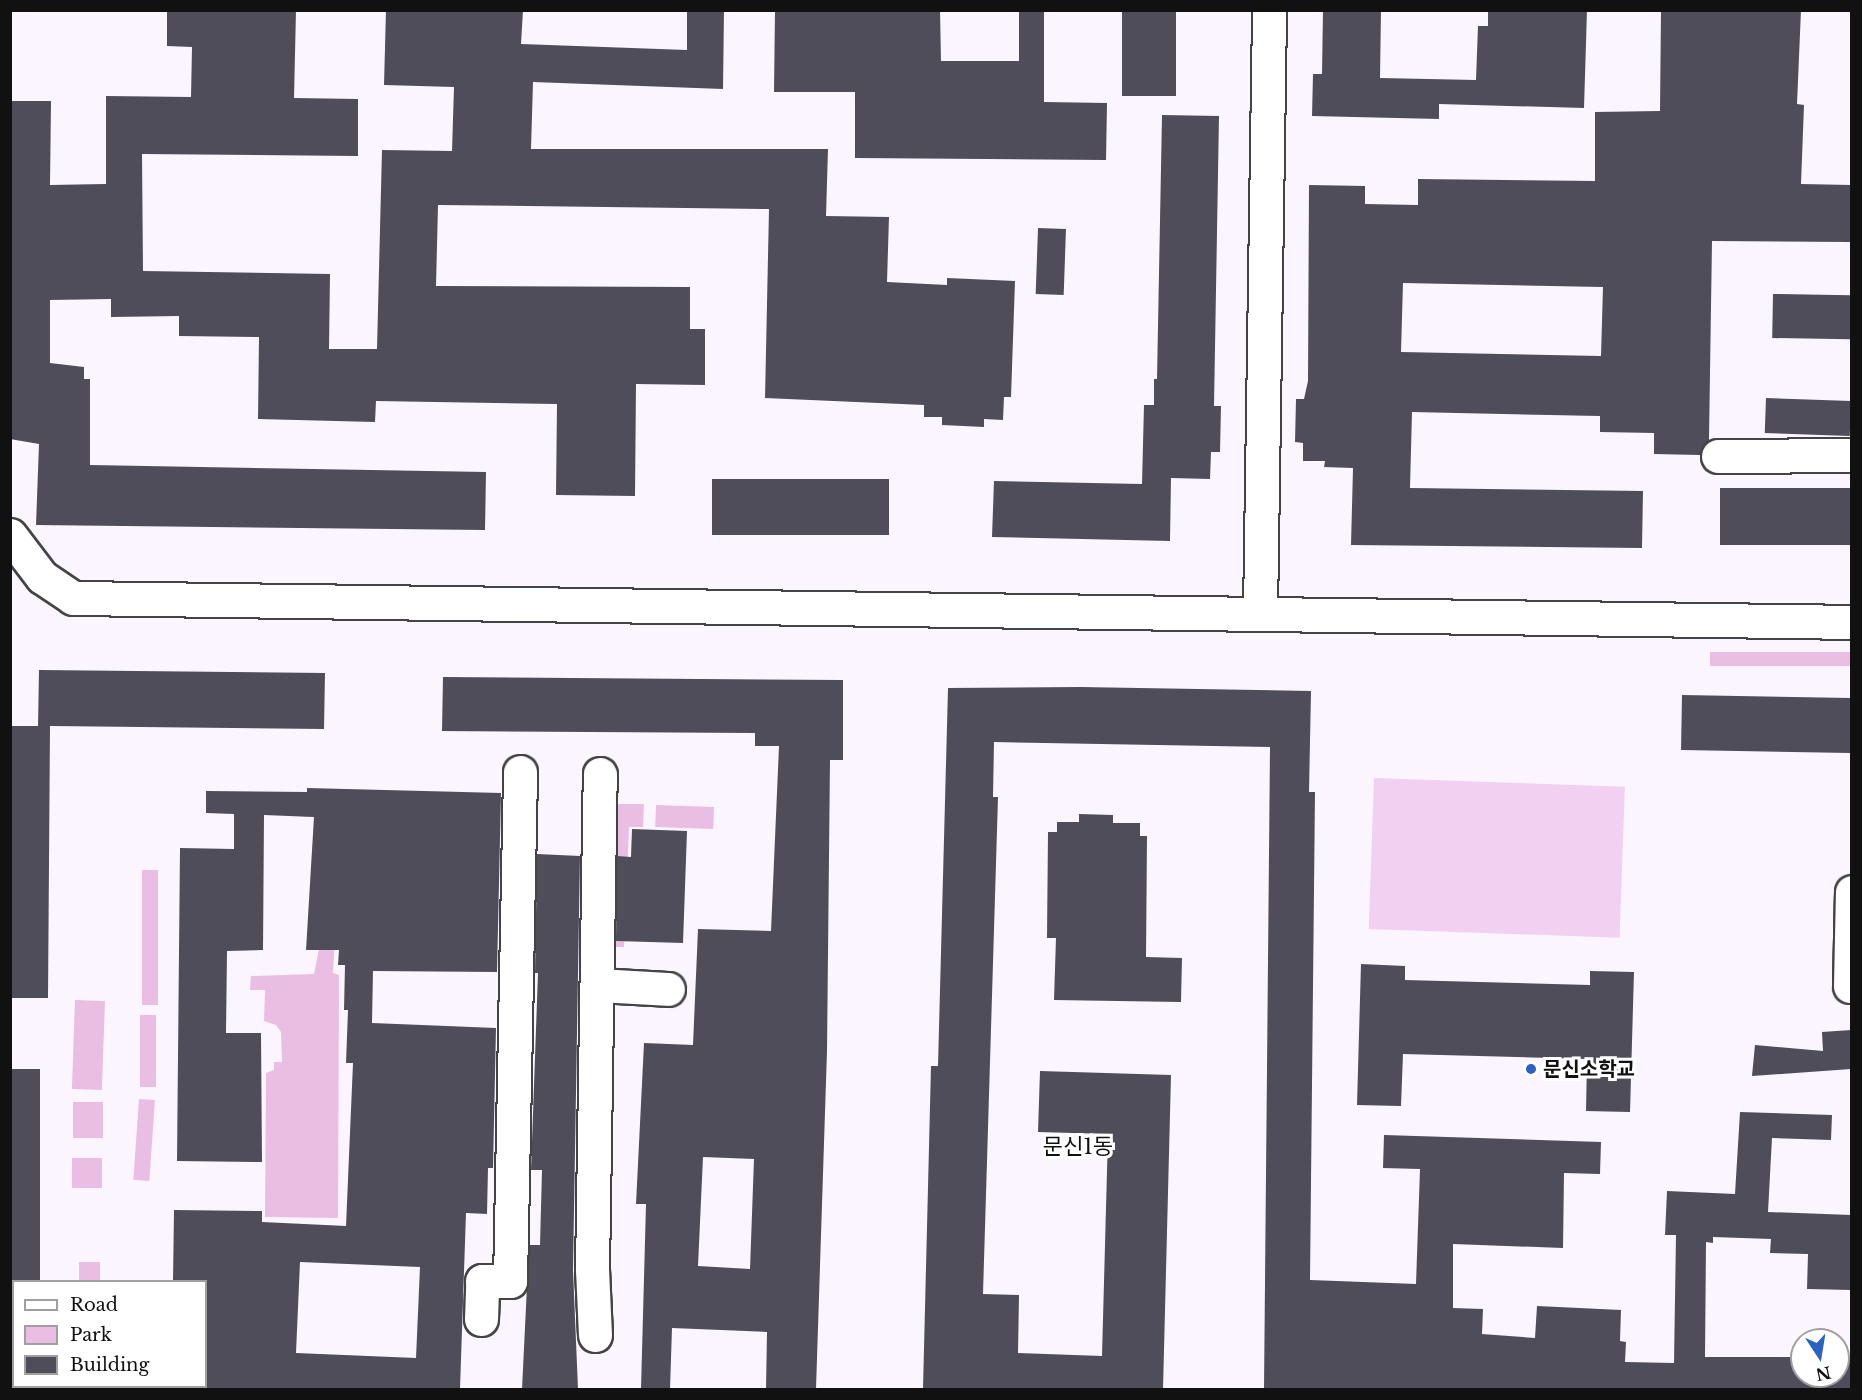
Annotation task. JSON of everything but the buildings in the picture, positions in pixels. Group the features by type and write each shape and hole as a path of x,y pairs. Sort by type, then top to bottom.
{"street":[{"path":"1260,613 1269,10"},
{"path":"1719,456 1851,455"},
{"path":"10,535 42,577 73,598 1851,622"},
{"path":"480,1320 482,1281 510,1281 520,771"},
{"path":"595,1335 600,774"},
{"path":"1850,986 1851,892"},
{"path":"597,985 668,989"}],"green space":[{"path":"1710,652 1851,652 1851,666 1710,666"},
{"path":"611,804 644,804 643,827 629,827 624,947 605,947"},
{"path":"656,805 714,807 713,829 655,827"},
{"path":"142,870 158,870 158,1005 142,1005"},
{"path":"321,939 335,940 333,973 339,975 338,1218 265,1217 266,1073 274,1070 274,1062 282,1062 281,1032 276,1025 264,1021 265,990 250,990 251,976 314,974"},
{"path":"75,1000 105,1001 102,1090 72,1089"},
{"path":"140,1015 156,1015 156,1087 140,1087"},
{"path":"139,1099 155,1100 149,1181 133,1180"},
{"path":"73,1102 103,1102 103,1138 73,1138"},
{"path":"72,1158 102,1158 102,1188 72,1188"},
{"path":"79,1262 100,1262 100,1280 79,1280"}],"shaded area":[{"path":"1374,778 1625,787 1620,938 1369,929"}],"place":[{"name":"문신소학교","path":"1531,1069"}],"district":[{"name":"문신1동","path":"1078,1147"}]}
